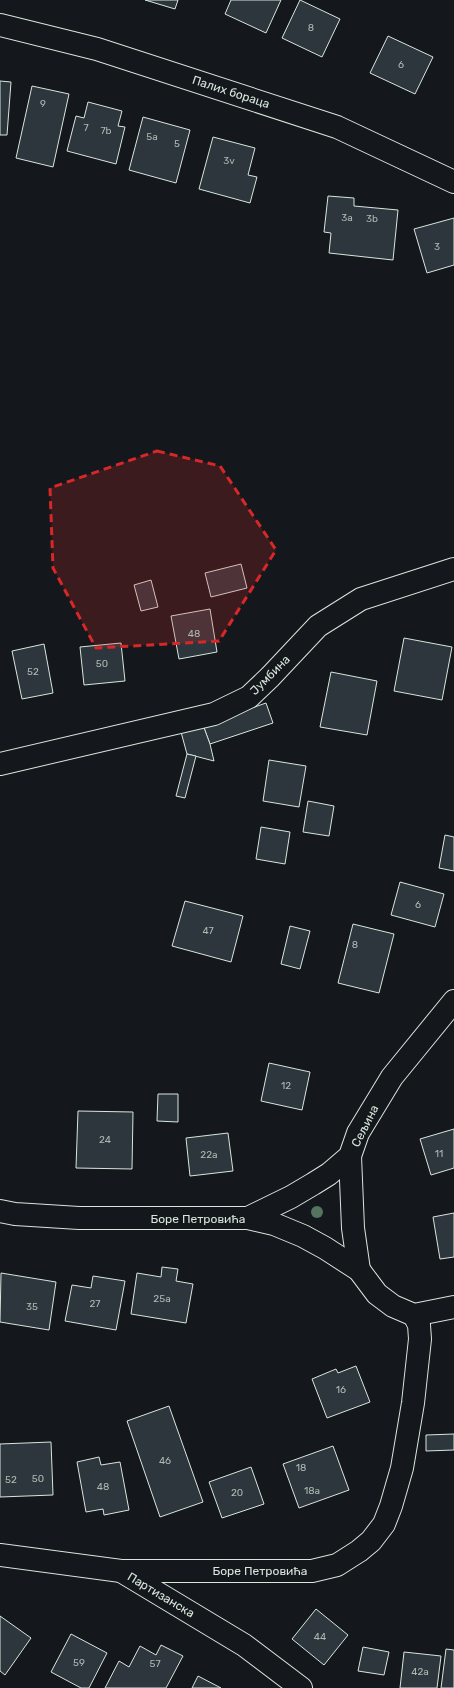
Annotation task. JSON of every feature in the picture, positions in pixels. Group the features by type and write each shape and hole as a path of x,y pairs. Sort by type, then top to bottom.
{"street":[{"name":"Палих бораца","path":"0,25 97,49 337,127 454,182"},
{"name":"Јумбина","path":"0,764 214,714 248,697 270,677 318,626 362,600 454,569"},
{"name":"Сељина","path":"248,1218 308,1187 329,1174 350,1156 358,1133 392,1077 454,1001"},
{"path":"350,1156 353,1228 359,1270"},
{"name":"Боре Петровића","path":"0,1211 15,1214 79,1218 248,1218 274,1224 303,1236 359,1270 377,1294 393,1306 414,1315 419,1325 420,1339 413,1403 402,1468 384,1524 371,1541 359,1551 337,1565 312,1571 122,1571"},
{"path":"414,1315 454,1307"},
{"name":"Партизанска","path":"0,1555 122,1571 244,1645 301,1688"}],"highlighted area":[{"path":"157,451 220,466 276,550 219,641 96,648 53,568 50,488"}],"building":[{"path":"145,0 178,0 175,9"},
{"path":"231,0 281,0 266,33 225,14"},
{"path":"300,0 340,19 322,57 282,38"},
{"path":"388,36 433,57 415,94 370,73"},
{"path":"0,81 11,82 7,135 0,135"},
{"path":"32,86 69,94 53,167 16,158"},
{"path":"88,102 122,111 118,126 125,127 116,164 67,151 76,116 84,118"},
{"path":"143,117 190,130 176,183 129,170"},
{"path":"213,137 255,148 248,175 257,177 250,203 199,189"},
{"path":"328,196 354,198 354,206 398,210 393,260 329,253 331,233 324,232"},
{"path":"454,218 454,265 427,273 414,229"},
{"path":"241,564 247,588 211,597 205,573"},
{"path":"151,580 158,607 141,611 134,585"},
{"path":"210,609 217,652 179,659 171,616"},
{"path":"404,638 452,647 442,700 394,691"},
{"path":"121,643 125,681 84,685 80,647"},
{"path":"44,644 53,693 22,699 12,651"},
{"path":"331,672 377,681 367,735 320,727"},
{"path":"266,703 273,723 210,744 203,725"},
{"path":"203,725 214,761 187,754 181,732"},
{"path":"187,754 196,756 185,798 176,796"},
{"path":"269,760 306,766 299,807 263,801"},
{"path":"308,801 334,806 329,836 303,832"},
{"path":"261,827 290,832 285,864 256,859"},
{"path":"445,835 454,837 454,871 439,868"},
{"path":"400,882 444,894 435,927 391,915"},
{"path":"185,901 243,916 231,962 172,946"},
{"path":"353,924 394,934 379,993 338,983"},
{"path":"290,926 310,931 300,969 281,964"},
{"path":"269,1063 310,1072 302,1110 261,1101"},
{"path":"158,1094 178,1094 178,1122 157,1121"},
{"path":"78,1111 133,1112 132,1169 76,1168"},
{"path":"454,1129 454,1168 431,1175 420,1139"},
{"path":"228,1133 233,1171 190,1176 186,1138"},
{"path":"454,1213 454,1257 440,1259 433,1217"},
{"path":"162,1267 178,1269 176,1281 193,1284 186,1323 131,1314 137,1273 161,1277"},
{"path":"1,1273 56,1282 49,1330 0,1322"},
{"path":"93,1276 125,1281 116,1330 65,1321 72,1285 91,1288"},
{"path":"356,1366 370,1402 327,1418 312,1379 336,1369 338,1373"},
{"path":"169,1406 203,1502 160,1517 127,1421"},
{"path":"454,1434 454,1450 426,1451 426,1435"},
{"path":"51,1442 53,1495 0,1497 0,1444"},
{"path":"333,1446 349,1490 299,1508 283,1464"},
{"path":"99,1457 101,1465 120,1462 129,1510 104,1515 103,1509 86,1512 77,1462"},
{"path":"251,1467 264,1504 222,1518 209,1482"},
{"path":"316,1609 348,1635 324,1665 292,1639"},
{"path":"0,1616 31,1638 5,1675 0,1671"},
{"path":"71,1634 107,1653 89,1688 81,1688 51,1672"},
{"path":"161,1645 183,1656 166,1688 105,1688 119,1661 129,1667 140,1646 156,1655"},
{"path":"363,1647 389,1652 384,1675 358,1671"},
{"path":"446,1649 454,1650 454,1688 441,1688"},
{"path":"404,1652 441,1656 437,1688 400,1688"},
{"path":"198,1676 221,1688 192,1688"}]}
